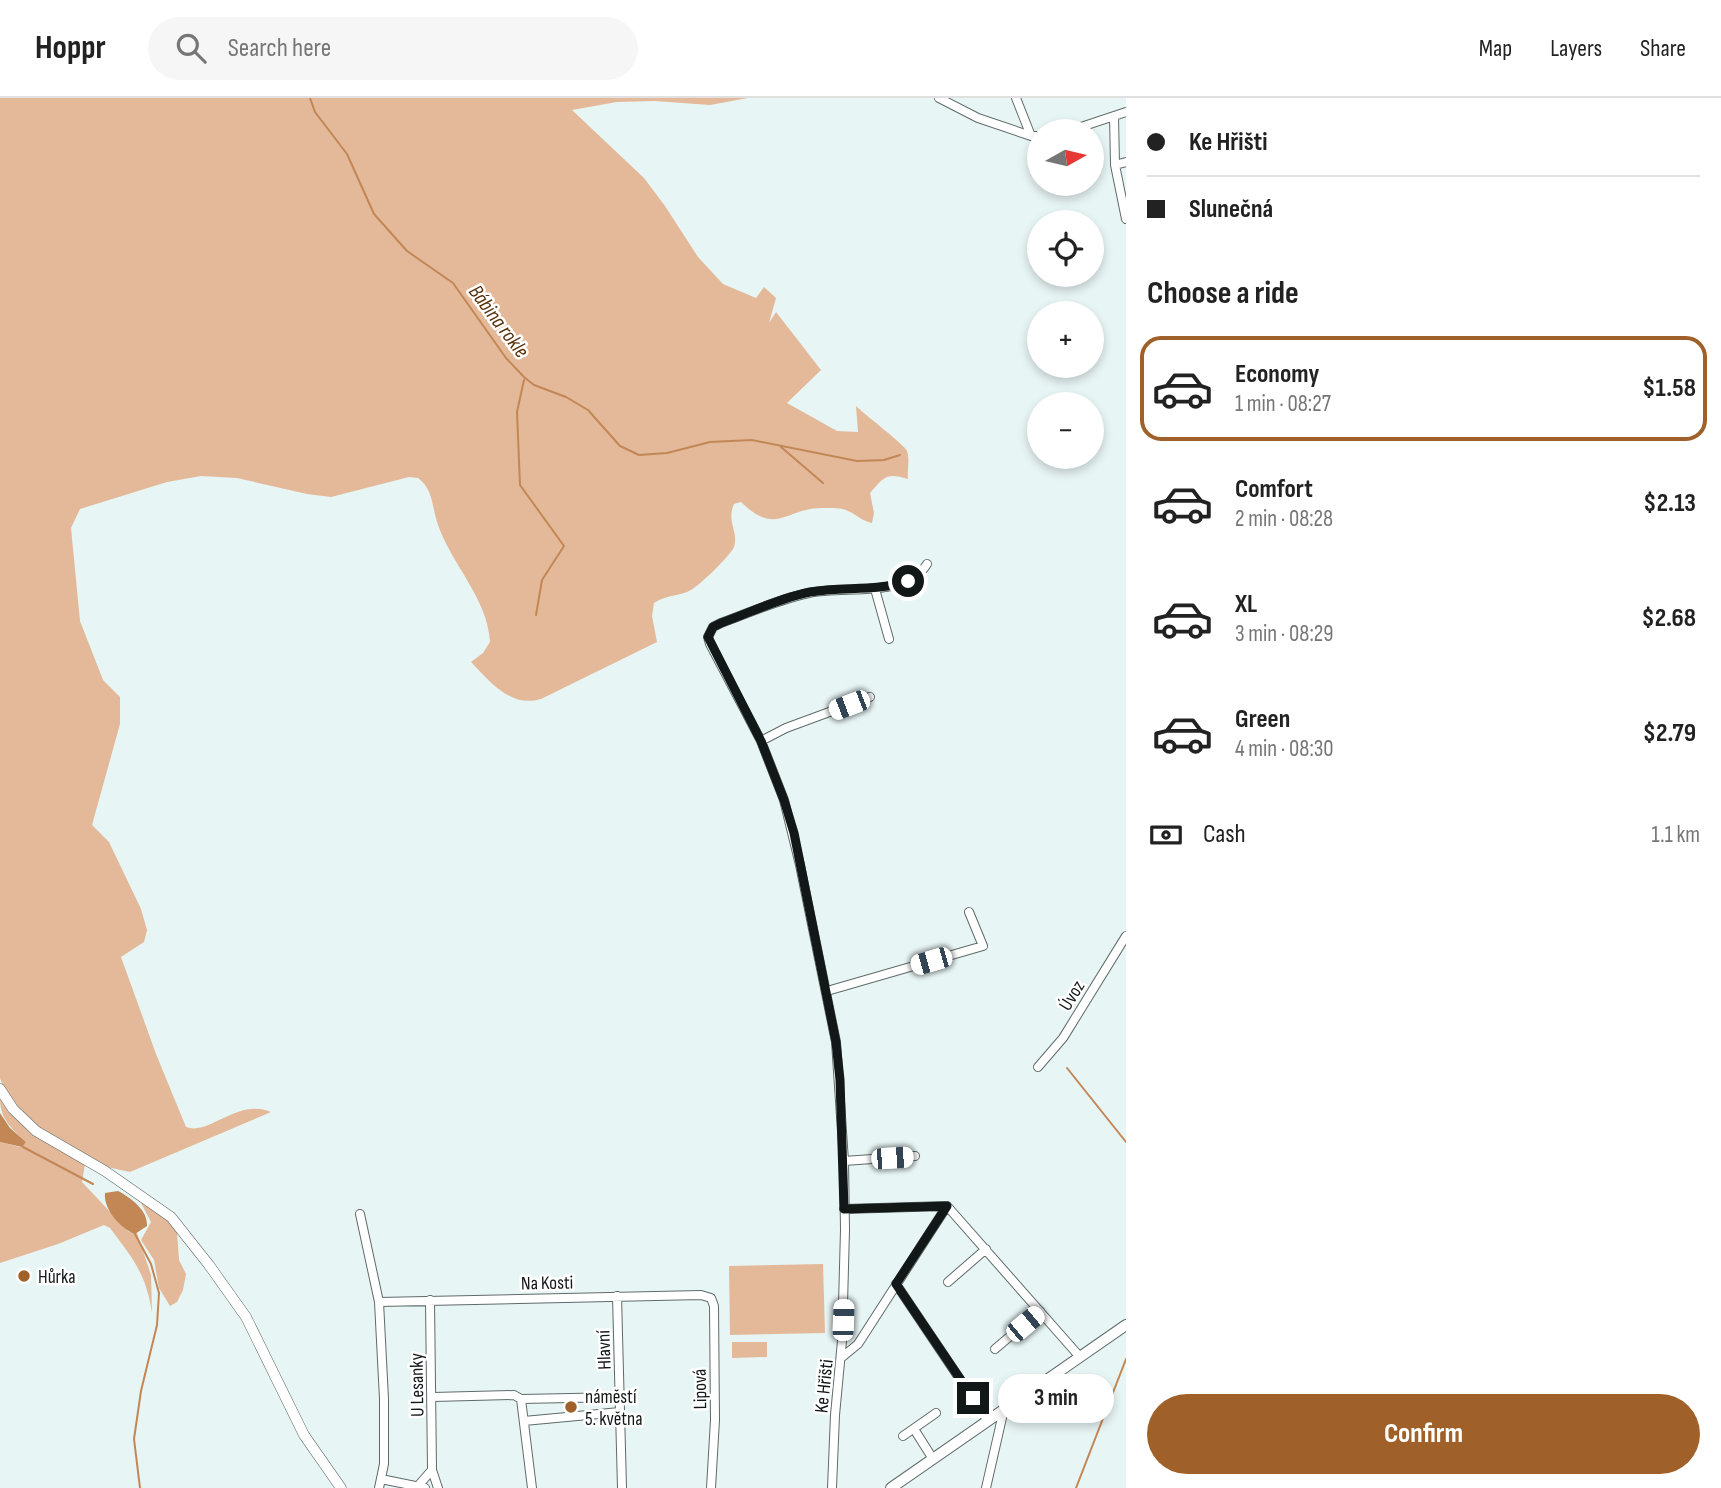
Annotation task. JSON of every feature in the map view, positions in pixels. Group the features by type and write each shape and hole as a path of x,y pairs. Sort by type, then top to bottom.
{"main road":[{"path":"891,1488 1126,1325"}],"street":[{"path":"939,98 978,118 1027,133"},
{"path":"1016,98 1027,120"},
{"path":"1104,119 1126,112"},
{"path":"1114,116 1115,165 1126,219"},
{"path":"1115,165 1126,162"},
{"name":"Ke Hřišti","path":"832,1488 835,1415 842,1358 844,1161 840,1080 827,991 794,833 761,741 708,637 713,627 808,593 853,588 876,589 908,581 917,576 927,564"},
{"path":"876,589 889,639"},
{"path":"761,741 786,728 870,697"},
{"path":"827,991 983,946 969,912"},
{"name":"Úvoz","path":"1038,1067 1063,1038 1126,936"},
{"path":"0,1089 13,1109 36,1130 105,1171 171,1217 246,1317 304,1435 341,1488"},
{"path":"844,1161 915,1156"},
{"path":"844,1209 947,1206"},
{"path":"947,1206 1080,1357"},
{"path":"842,1358 858,1343 947,1206"},
{"path":"360,1214 379,1302 384,1399 384,1464 380,1483 421,1487 432,1470"},
{"path":"948,1282 986,1250"},
{"path":"896,1284 988,1420"},
{"name":"Na Kosti","path":"379,1302 701,1295 713,1301"},
{"name":"Hlavní","path":"617,1296 622,1488"},
{"name":"U Lesanky","path":"430,1300 432,1470 438,1488"},
{"name":"Lipová","path":"711,1488 715,1420 713,1301"},
{"path":"995,1349 1040,1311"},
{"path":"432,1397 514,1395 521,1399 620,1398"},
{"path":"521,1399 532,1488"},
{"path":"986,1488 1004,1409"},
{"path":"524,1420 620,1412"},
{"path":"903,1436 936,1413"},
{"path":"914,1429 933,1459"},
{"name":"Lipová","path":"705,1488 712,1477"}],"shaded area":[{"path":"0,98 748,98 710,105 655,101 617,102 572,110 644,178 698,257 723,284 756,298 764,287 776,298 769,323 776,312 821,370 787,403 837,431 858,432 856,406 905,448 908,457 908,479 886,477 870,493 874,513 872,523 846,510 829,508 801,511 782,518 764,518 741,502 734,504 731,516 735,541 727,557 691,590 654,603 652,616 657,642 541,699 530,701 511,697 471,662 483,653 490,642 488,626 476,596 443,537 429,493 418,478 409,477 331,497 237,478 201,476 167,482 80,509 71,528 80,621 103,680 120,697 120,724 92,825 109,842 141,909 147,930 144,942 121,957 186,1127 205,1126 247,1110 271,1112 130,1172 107,1167 38,1127 6,1094 0,1078"},
{"path":"0,1099 28,1128 85,1164 82,1182 129,1232 137,1233 151,1275 152,1313 146,1287 137,1267 110,1228 104,1225 0,1263 0,1142 20,1147 26,1142 5,1118"},
{"path":"0,1113 10,1128 26,1142 22,1147 0,1142"},
{"path":"118,1191 142,1210 147,1220 147,1226 135,1234 119,1223 107,1205 105,1193"},
{"path":"140,1201 169,1221 177,1232 179,1260 186,1274 177,1302 170,1306 159,1288 154,1260 141,1240 151,1222"},
{"path":"823,1264 825,1333 730,1335 729,1266"},
{"path":"732,1342 767,1342 767,1357 732,1358"}],"waterway":[{"name":"Bábina rokle","path":"310,98 315,112 347,154 374,214 407,251 453,283 506,358 524,377 534,385 566,397 588,410 620,446 639,455 667,453 710,442 752,440 857,461 884,460 900,455"},
{"path":"524,380 517,412 520,485 564,546 542,580 536,615"},
{"path":"781,447 823,483"},
{"path":"1067,1068 1126,1142"},
{"path":"23,1147 93,1184"},
{"path":"135,1234 151,1264 159,1293 157,1325 141,1391 134,1439 140,1488"},
{"path":"1076,1488 1126,1359"}],"place":[{"name":"Hůrka","path":"24,1276"},
{"name":"náměstí 5. května","path":"571,1407"}],"route":[{"path":"908,581 876,589 853,588 808,593 721,623 713,627 708,637 761,741 794,833 836,1042 844,1161 844,1209 947,1206 896,1284 973,1398"}]}
